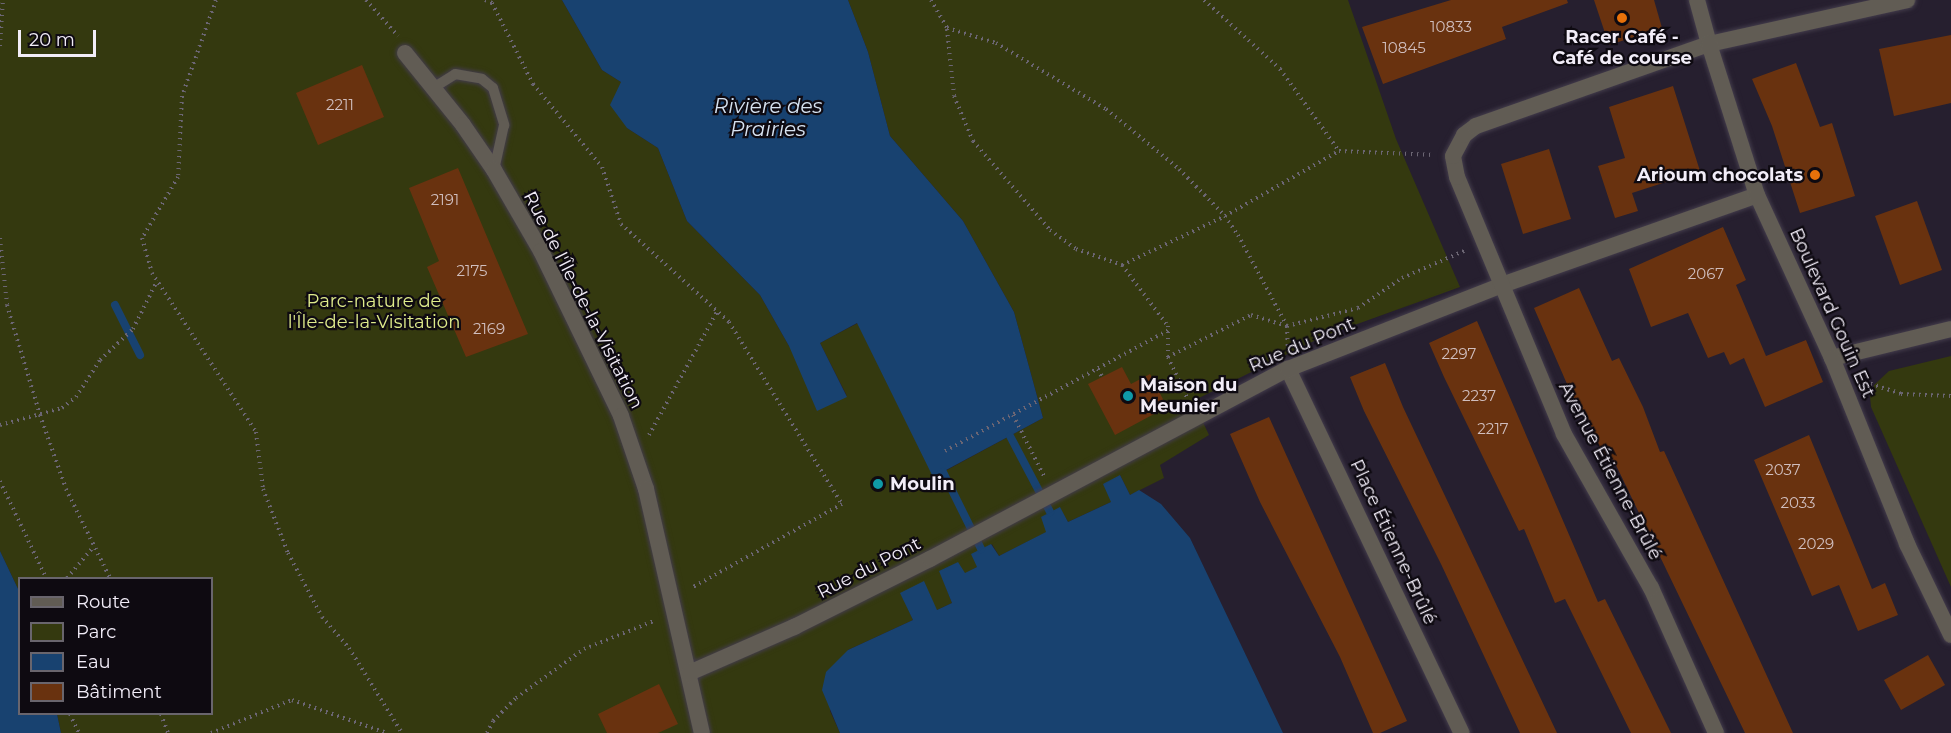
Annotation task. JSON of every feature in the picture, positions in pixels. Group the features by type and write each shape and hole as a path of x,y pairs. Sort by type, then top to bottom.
{"street":[{"name":"Boulevard Gouin Est","path":"1697,0 1757,195 1832,357 1907,544 1951,635"},
{"path":"1453,156 1464,135 1476,126 1709,44 1907,0"},
{"name":"Rue de l'Île-de-la-Visitation","path":"405,53 494,170 541,251 634,448 702,733"},
{"name":"Avenue Étienne-Brûlé","path":"1453,156 1457,177 1564,434 1651,588 1716,733"},
{"name":"Rue du Pont","path":"689,673 716,663 889,580 1114,464 1288,369 1502,285 1757,195"},
{"path":"1832,357 1951,329"},
{"name":"Place Étienne-Brûlé","path":"1288,369 1462,733"}],"lane":[{"path":"433,88 455,74 482,79 493,88 504,125 494,170"}],"path":[{"path":"0,46 3,0"},
{"path":"216,0 182,96 178,177 142,238 157,281 256,432 263,489 288,553 322,617 349,648 402,733"},
{"path":"366,0 398,36 405,53"},
{"path":"485,0 492,3 532,84 602,167 621,224 718,310 842,504 694,586 673,605"},
{"path":"931,0 947,28 954,96 973,141 1050,230 1076,249 1122,265 1169,330 1168,357 1197,417"},
{"path":"1204,0 1280,69 1339,151"},
{"path":"947,28 996,43 1106,109 1152,142 1225,216 1287,326"},
{"path":"1122,265 1225,216 1339,151 1453,156"},
{"path":"0,238 6,305 40,415 66,489 109,577"},
{"path":"1168,357 1251,315 1287,326 1359,309 1402,278 1484,243"},
{"path":"0,425 62,408 76,397 100,360 133,329 157,281"},
{"path":"634,448 646,442 718,310"},
{"path":"945,451 1169,330"},
{"path":"1098,369 1102,377"},
{"path":"1864,382 1901,394 1951,396"},
{"path":"1013,415 1031,451"},
{"path":"0,481 45,577"},
{"path":"70,577 94,546"},
{"path":"487,733 493,721 516,698 584,649 659,620"},
{"path":"212,733 292,700 387,733"},
{"path":"71,715 80,733"},
{"path":"161,715 168,733"}],"green space":[{"name":"Parc-nature de l'Île-de-la-Visitation","path":"0,0 562,0 602,70 621,82 627,128 658,148 687,221 760,295 789,346 847,396 820,343 858,323 934,477 1043,418 1014,312 963,221 890,136 868,52 848,0 1348,0 1396,139 1460,287 1324,336 1193,401 1209,435 1160,465 1164,478 1130,495 1120,475 1111,502 1068,522 1060,508 1042,517 1047,532 999,556 992,544 977,567 965,574 940,571 952,603 937,610 901,593 913,620 848,650 830,711 840,733 61,733 57,715 213,715 213,577 18,577 18,589 0,551"},
{"path":"1951,356 1951,587 1871,407 1870,396 1874,385 1889,371"}],"water":[{"name":"Rivière des Prairies","path":"562,0 848,0 868,52 890,136 963,221 1014,312 1043,418 933,477 857,323 820,343 847,397 817,411 789,346 760,295 687,221 658,148 627,128 610,105 621,82 602,70"},
{"path":"1120,475 1130,495 1139,490 1161,504 1190,538 1283,733 840,733 822,690 826,672 848,650 913,620 900,593 924,581 937,610 952,603 939,571 958,562 965,573 977,567 971,554 991,544 999,556 1046,532 1041,517 1060,507 1068,522 1111,502 1103,484"},
{"path":"0,551 18,589 18,715 57,715 61,733 0,733"}],"building":[{"path":"1451,0 1567,0 1568,3 1502,27 1506,39 1383,84 1362,27"},
{"path":"1594,0 1654,0 1662,28 1609,45"},
{"path":"1951,35 1951,103 1894,116 1879,49"},
{"path":"1796,63 1820,127 1832,123 1855,196 1800,213 1772,126 1752,79"},
{"path":"362,65 384,117 318,145 296,93"},
{"path":"1673,86 1700,171 1632,193 1638,211 1615,218 1598,166 1625,158 1609,107"},
{"path":"1549,149 1571,219 1523,234 1501,164"},
{"path":"458,168 528,334 466,357 427,267 439,261 409,188"},
{"path":"1917,201 1942,270 1900,285 1875,216"},
{"path":"1723,227 1746,280 1736,285 1766,356 1806,340 1823,382 1765,407 1744,358 1730,365 1724,352 1708,358 1688,313 1651,327 1629,269"},
{"path":"1579,288 1612,361 1619,358 1643,407 1660,452 1664,451 1793,733 1745,733 1613,459 1606,462 1588,418 1584,419 1567,384 1534,308"},
{"path":"1477,321 1598,602 1605,599 1671,733 1631,733 1565,599 1555,603 1524,529 1519,531 1444,377 1429,343"},
{"path":"1385,363 1403,407 1557,733 1520,733 1441,564 1364,411 1350,377"},
{"name":"Maison du Meunier","path":"1122,367 1131,384 1150,374 1167,407 1115,435 1088,384"},
{"path":"1269,417 1407,721 1380,733 1373,733 1340,657 1260,502 1230,434"},
{"path":"1809,435 1872,589 1885,583 1898,615 1858,631 1839,585 1812,596 1754,460"},
{"path":"1928,655 1945,685 1901,710 1884,680"},
{"path":"659,684 678,724 658,733 607,733 598,714"}],"waterway":[{"path":"115,305 140,355"},
{"path":"1010,436 1050,512"},
{"path":"943,472 981,549"}],"place":[{"name":"Racer Café - Café de course","path":"1622,18"},
{"name":"Arioum chocolats","path":"1815,175"},
{"name":"Maison du Meunier","path":"1128,396"},
{"name":"Moulin","path":"878,484"}]}
